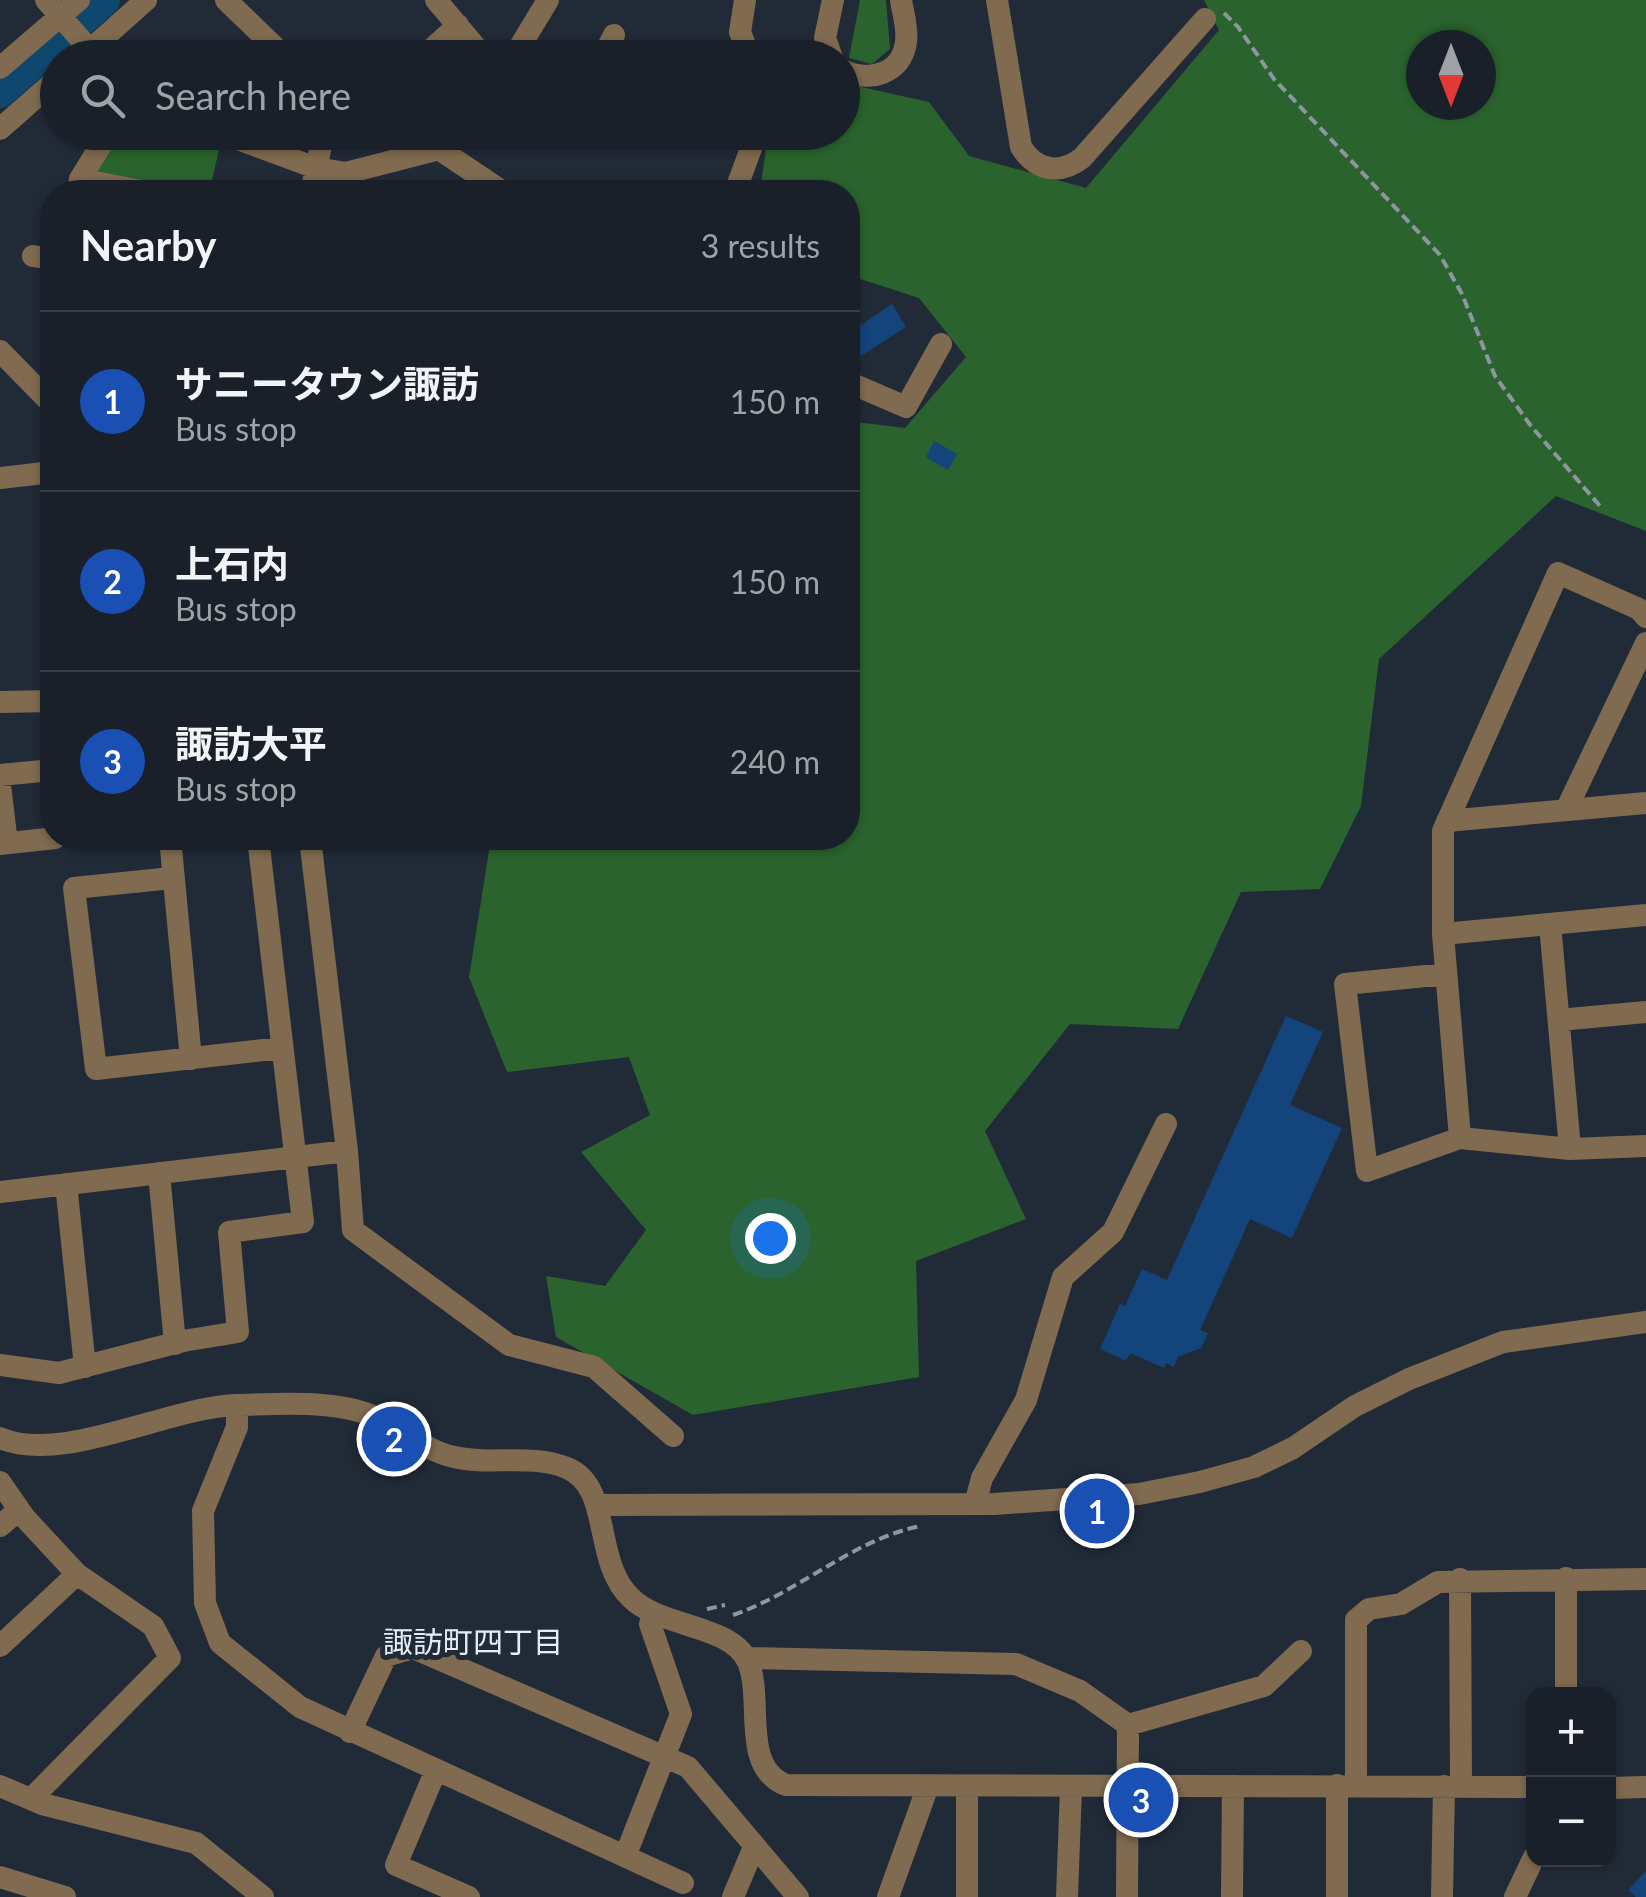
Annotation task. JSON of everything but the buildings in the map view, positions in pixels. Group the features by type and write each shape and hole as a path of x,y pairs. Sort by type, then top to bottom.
{"street":[{"path":"0,68 57,13 79,0"},
{"path":"101,40 146,0"},
{"path":"226,0 267,40"},
{"path":"436,0 470,40"},
{"path":"524,40 548,0"},
{"path":"743,40 740,32 745,0"},
{"path":"827,40 833,0"},
{"path":"860,76 882,75 901,58 907,33 901,0"},
{"path":"997,0 1021,147 1028,158 1049,169 1072,166 1082,158 1214,16"},
{"path":"57,13 78,40"},
{"path":"442,40 458,25"},
{"path":"612,40 614,36"},
{"path":"0,129 40,94"},
{"path":"82,180 99,150"},
{"path":"267,150 354,180"},
{"path":"314,180 320,150"},
{"path":"365,180 437,150"},
{"path":"440,150 485,180"},
{"path":"740,180 751,150"},
{"path":"860,387 906,407 941,344"},
{"path":"0,351 40,392"},
{"path":"0,478 40,473"},
{"path":"1460,1138 1442,934 1443,831 1558,574 1639,609 1646,617"},
{"path":"1566,810 1646,643"},
{"path":"0,702 40,700"},
{"path":"0,776 40,771"},
{"path":"0,785 4,843 40,839"},
{"path":"1447,822 1646,803"},
{"path":"171,850 191,1059"},
{"path":"0,1366 59,1373 238,1332 229,1232 303,1222 259,850"},
{"path":"311,850 353,1230 509,1344 594,1367 673,1436"},
{"path":"172,878 74,888 96,1068 281,1048"},
{"path":"1442,934 1646,916"},
{"path":"1550,924 1570,1149"},
{"path":"1446,974 1345,984 1367,1171 1460,1138 1570,1149 1646,1146"},
{"path":"1559,1020 1646,1012"},
{"path":"975,1504 977,1486 1026,1400 1063,1277 1113,1232 1166,1124"},
{"path":"0,1192 347,1151"},
{"path":"159,1173 174,1344"},
{"path":"66,1184 85,1366"},
{"path":"597,1505 975,1504 1138,1494 1200,1482 1267,1460 1293,1448 1356,1406 1410,1379 1503,1342 1646,1322"},
{"path":"2,1445 69,1442 180,1413 237,1405 349,1409 380,1419 449,1456 544,1462 567,1468 592,1490 603,1544 616,1580 631,1599 653,1615 726,1639 746,1658 760,1758 774,1780 786,1785 1526,1787"},
{"path":"237,1405 237,1427 202,1511 205,1603 220,1643 300,1706 350,1732 683,1883"},
{"path":"0,1482 19,1510 77,1574 152,1626 170,1658 31,1800"},
{"path":"0,1526 19,1510"},
{"path":"0,1646 77,1574"},
{"path":"1566,1578 1566,1687"},
{"path":"1442,1897 1452,1786 1460,1579"},
{"path":"1338,1897 1356,1620 1369,1609 1401,1604 1438,1582 1646,1579"},
{"path":"626,1854 681,1714 650,1624 653,1615"},
{"path":"350,1732 386,1656 413,1648 688,1767 798,1897"},
{"path":"1128,1725 1264,1686 1301,1651"},
{"path":"746,1658 1016,1664 1080,1691 1128,1725"},
{"path":"1127,1897 1128,1725"},
{"path":"436,1770 396,1865 470,1897"},
{"path":"0,1786 31,1800 196,1843 263,1897"},
{"path":"888,1897 928,1786"},
{"path":"967,1786 967,1897"},
{"path":"1067,1897 1071,1786"},
{"path":"1232,1897 1233,1786"},
{"path":"734,1897 754,1847"},
{"path":"1514,1897 1529,1867"},
{"path":"0,1877 64,1897"}],"path":[{"path":"1214,16 1238,27 1274,79 1440,255 1462,294 1495,376 1531,426 1600,506"},
{"path":"698,1611 725,1606"}],"green space":[{"path":"860,0 886,0 890,49 872,64 860,61 860,40 852,40"},
{"path":"1204,0 1646,0 1646,531 1556,496 1379,659 1361,806 1320,889 1241,892 1178,1029 1070,1024 985,1131 1026,1219 916,1261 919,1377 693,1415 556,1337 546,1276 605,1286 646,1230 581,1152 650,1115 629,1057 507,1072 469,977 489,850 860,850 860,422 905,428 966,357 919,298 860,279 860,180 762,180 766,150 860,150 860,87 929,102 969,156 1086,188 1219,30"},
{"path":"106,150 219,150 212,180 115,180 89,175"}],"water":[{"path":"95,0 114,0 83,27 75,17"},
{"path":"56,32 63,40 47,40"},
{"path":"40,46 40,72 0,106 0,82"}],"waterway":[{"path":"59,40 104,0"},
{"path":"0,92 40,57"}],"place":[{"name":"上石内","path":"394,1439"},
{"name":"サニータウン諏訪","path":"1097,1511"},
{"name":"諏訪大平","path":"1141,1800"}],"district":[{"name":"諏訪町四丁目","path":"473,1641"}]}
